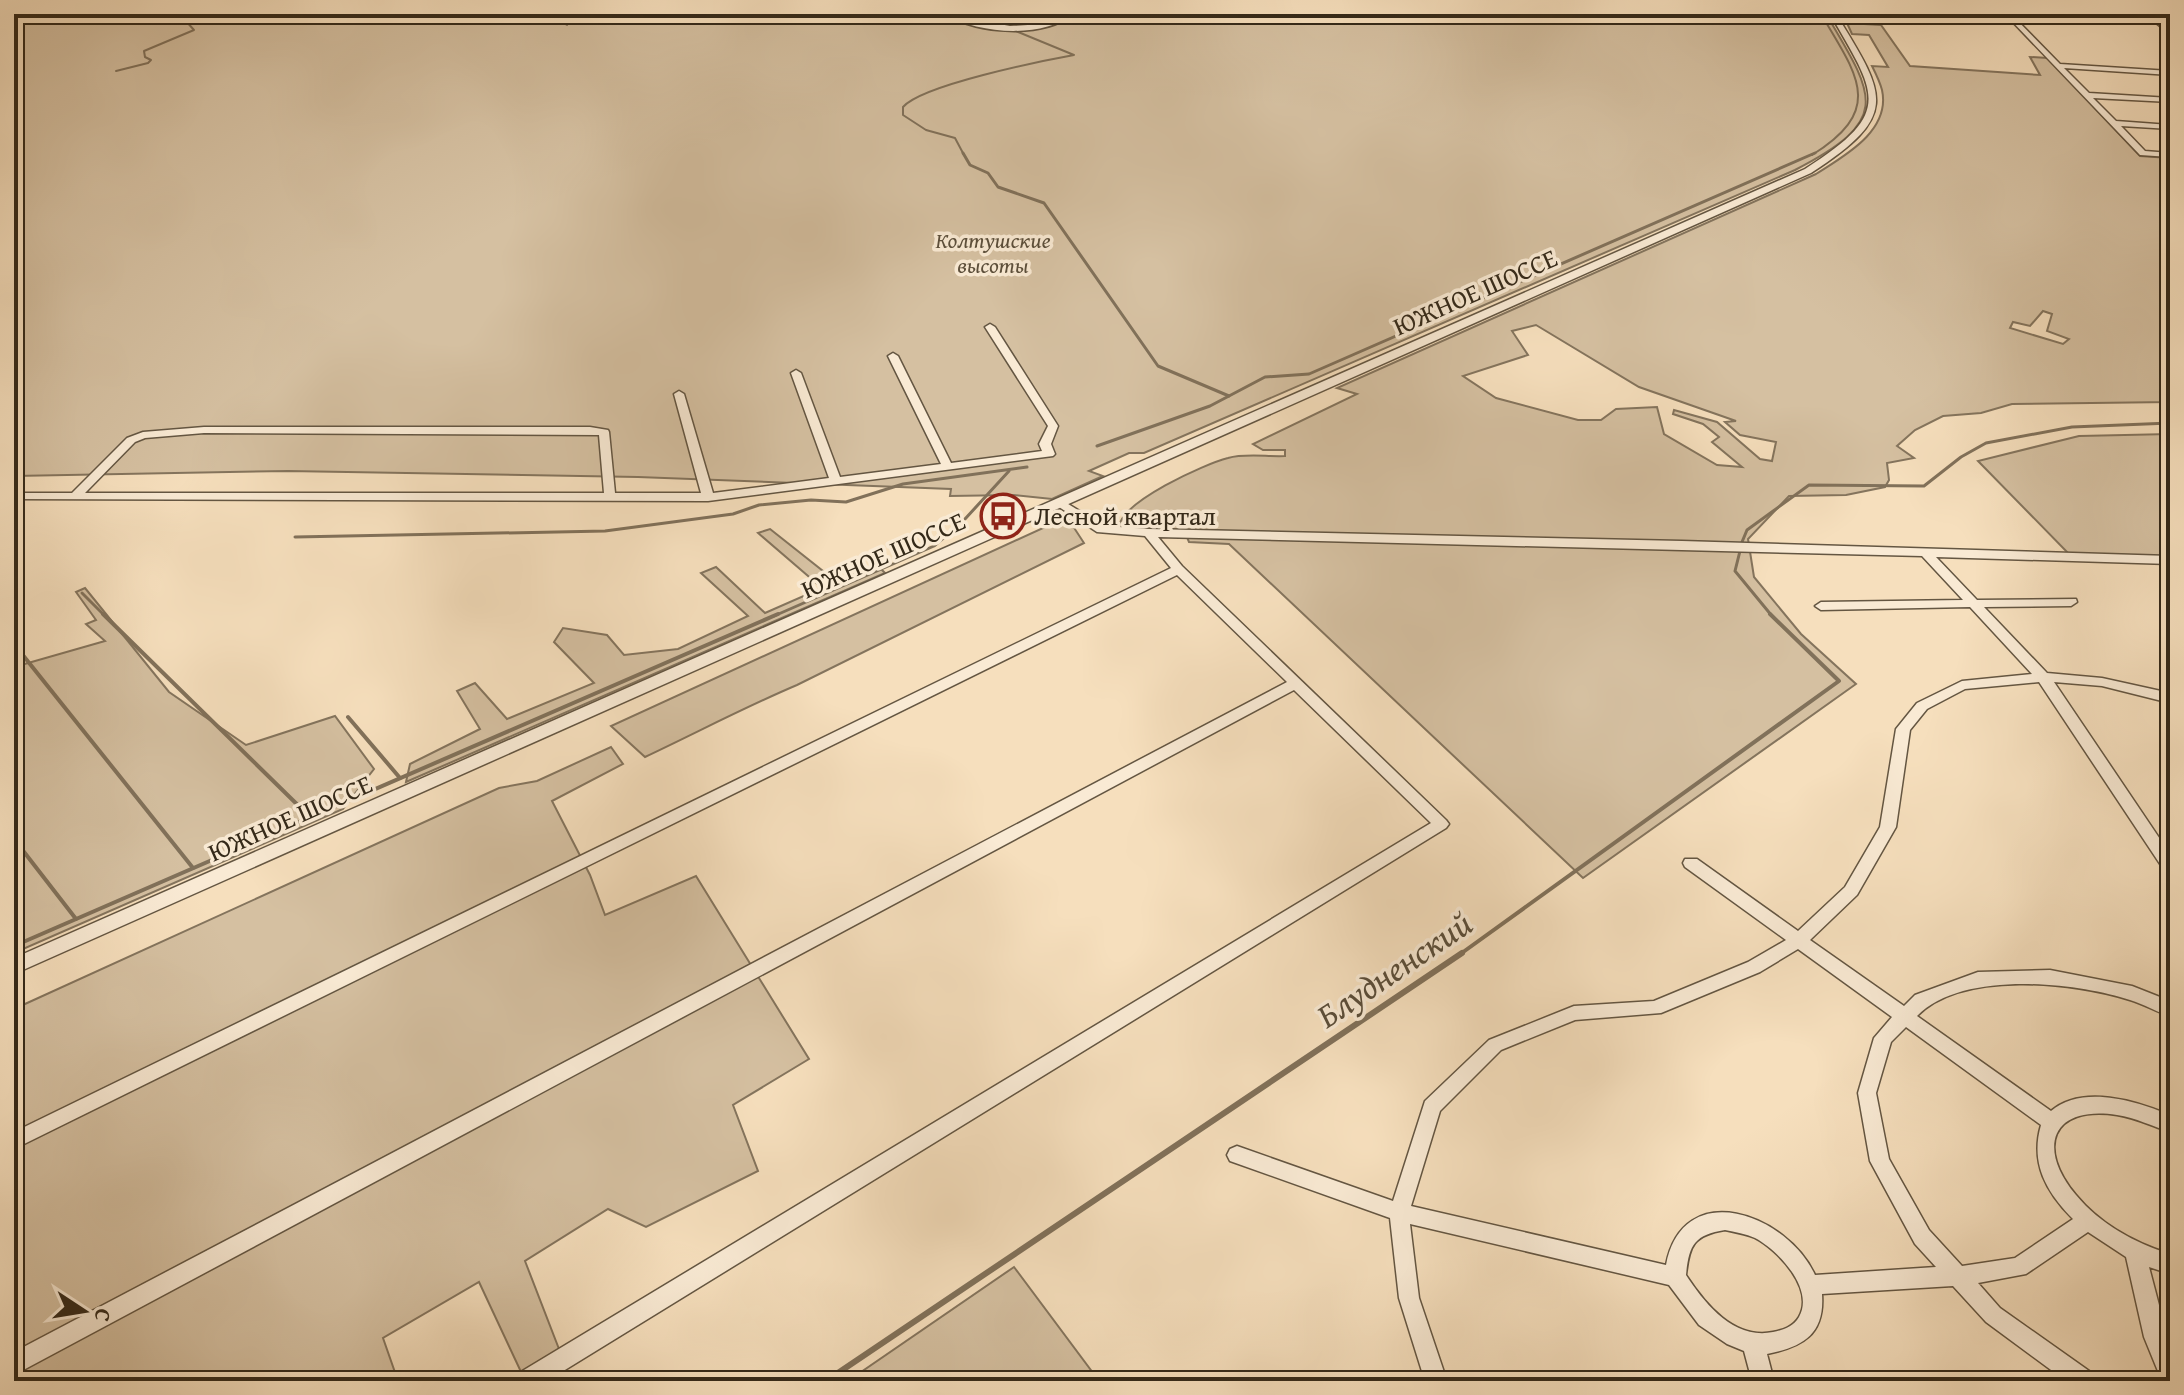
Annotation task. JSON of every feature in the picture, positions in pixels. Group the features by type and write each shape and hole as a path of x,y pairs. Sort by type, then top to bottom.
{"street":[{"path":"947,14 975,24 1003,27 1049,24 1071,14"},
{"name":"ЮЖНОЕ ШОССЕ","path":"14,966 1808,171 1841,151 1864,131 1875,107 1875,92 1865,68 1833,14"},
{"path":"2008,14 2143,153 2170,155"},
{"path":"2146,14 2159,15"},
{"path":"2146,14 2170,32"},
{"path":"2060,66 2170,73"},
{"path":"2085,95 2170,100"},
{"path":"2112,123 2170,127"},
{"path":"14,496 708,497 1049,454 1045,444 1053,426 990,327"},
{"path":"893,356 948,468"},
{"path":"796,373 836,481"},
{"path":"679,394 708,497"},
{"path":"74,497 131,440 143,435 204,430 574,430 604,432 610,498"},
{"path":"1060,503 1101,529 1149,533 2170,560"},
{"path":"527,1381 1441,824 1178,569 1149,533"},
{"path":"1926,553 2043,677 2170,866"},
{"path":"14,1141 1178,569"},
{"path":"1821,606 1972,601 2071,602"},
{"path":"1436,1381 1409,1298 1399,1212 1432,1107 1495,1045 1574,1013 1655,1008 1754,967 1799,940 1851,891 1888,827 1903,729 1922,706 1962,685 2043,677 2102,682 2170,698"},
{"path":"14,1364 1296,683"},
{"path":"1691,863 2053,1123"},
{"path":"2084,1381 1993,1315 1922,1237 1880,1161 1867,1093 1883,1038 1921,1000 1978,979 2050,977 2132,993 2170,1009"},
{"path":"2170,1124 2124,1107 2094,1104 2069,1109 2053,1123 2045,1142 2049,1167 2063,1194 2088,1221 2135,1251 2170,1264"},
{"path":"1237,1155 1399,1212 1675,1277"},
{"path":"1725,1221 1756,1229 1785,1248 1800,1266 1809,1285 1812,1306 1807,1323 1794,1337 1775,1343 1753,1343 1729,1334 1707,1320 1690,1302 1675,1277 1680,1244 1691,1231 1706,1223 1725,1221"},
{"path":"1809,1285 1957,1276 2019,1267 2088,1221"},
{"path":"2135,1251 2155,1337 2170,1373"},
{"path":"1753,1343 1763,1381"}],"green space":[{"name":"Колтушские высоты","path":"14,14 1826,14 1856,67 1864,87 1866,105 1861,121 1848,136 1795,170 1144,453 1129,453 1089,471 1103,476 1052,499 1013,495 950,496 951,489 638,477 288,471 14,476"},
{"path":"1847,23 1881,25 1910,66 2040,75 2030,57 2048,58 2140,156 2170,158 2170,402 2012,404 1981,413 1943,416 1915,430 1897,446 1914,458 1887,463 1889,480 1885,487 1846,495 1789,496 1748,539 1754,577 1801,634 1856,684 1583,878 1229,544 1189,542 1184,530 1119,527 1123,517 1148,496 1201,468 1249,455 1285,456 1285,450 1263,450 1253,444 1357,394 1337,388 1816,174 1839,159 1863,141 1879,118 1883,105 1882,90 1872,66 1888,67 1869,35 1852,34","holes":["2043,311 2052,314 2047,331 2069,339 2063,344 2010,328 2013,322 2030,326","1536,325 1639,387 1736,421 1725,422 1740,435 1776,442 1772,461 1760,459 1717,422 1674,410 1673,414 1703,424 1719,437 1712,442 1742,467 1717,465 1664,434 1657,407 1616,409 1601,420 1578,420 1496,398 1463,376 1528,355 1512,331"]},
{"path":"2170,434 2170,557 2069,554 1978,461 2079,436"},
{"path":"1067,517 1084,543 645,757 611,726"},
{"path":"770,529 837,582 876,564 885,573 406,782 410,764 480,729 457,691 475,683 507,719 594,683 554,642 563,628 607,635 624,655 678,649 748,616 701,573 716,567 765,613 822,588 758,533"},
{"path":"85,588 169,692 246,745 335,716 374,769 343,809 14,953 14,667 105,641 86,624 96,620 76,592"},
{"path":"611,747 623,764 552,801 590,875 605,915 696,876 809,1059 733,1105 758,1171 646,1227 608,1209 525,1261 559,1349 522,1374 479,1282 383,1338 398,1381 14,1381 14,1009 499,788 537,781"},
{"path":"1014,1267 1099,1381 848,1381"}],"waterway":[{"path":"116,71 148,63 151,60 145,57 144,51 194,30 185,20 191,14"},
{"path":"980,14 1003,26"},
{"path":"1005,26 1036,14"},
{"path":"1814,153 1850,122 1857,106 1858,90 1845,55 1821,14"},
{"path":"562,22 567,25"},
{"path":"964,155 955,138 926,130 903,115 903,107 933,90 957,82 1074,55 1011,29"},
{"path":"963,153 970,165 988,173 998,187 1044,203 1158,366 1229,396"},
{"path":"1229,396 1265,377 1309,374 1814,153"},
{"path":"1097,446 1210,406 1229,396"},
{"name":"Блудненский","path":"1742,542 1747,530 1809,485 1924,486 1961,457 1986,443 2072,427 2170,423"},
{"path":"295,537 605,531 733,514 759,505 811,500 846,502 903,484 1027,467"},
{"path":"965,519 1009,471"},
{"path":"774,616 934,546 954,529"},
{"name":"Блудненский","path":"1740,551 1735,571 1772,616"},
{"path":"82,593 103,614"},
{"path":"103,614 310,817"},
{"path":"14,946 778,614"},
{"name":"Блудненский","path":"1459,955 1839,681 1772,616"},
{"path":"14,644 193,868"},
{"path":"348,717 400,778"},
{"path":"14,839 76,919"},
{"name":"Блудненский","path":"826,1381 1462,953"}],"place":[{"name":"Лесной квартал","path":"1003,516"}]}
